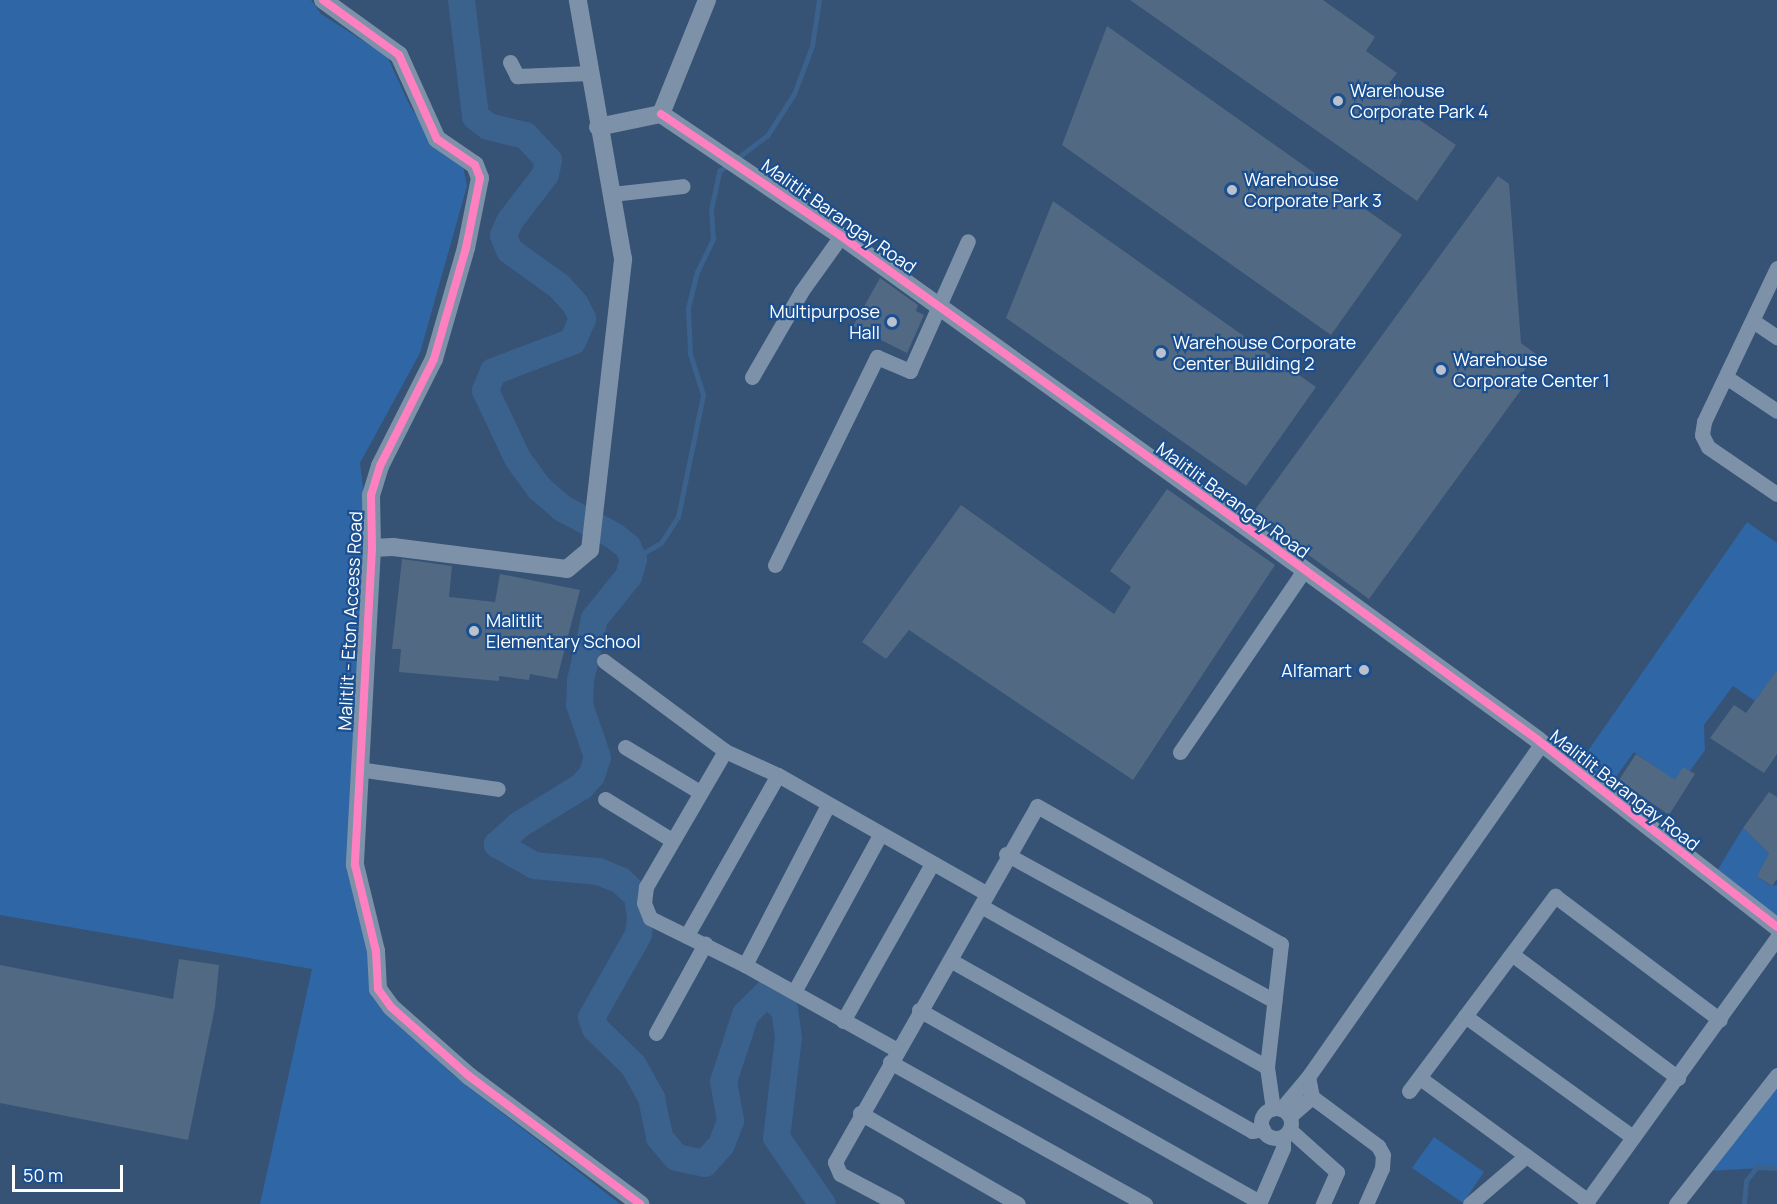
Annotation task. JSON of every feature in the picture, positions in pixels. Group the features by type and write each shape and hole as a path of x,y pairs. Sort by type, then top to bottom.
{"street":[{"name":"Malitlit - Eton Access Road","path":"323,0 399,55 437,139 474,165 480,178 466,248 434,359 380,466 371,495 372,548 358,769 355,865 376,951 378,989 391,1007 477,1083 640,1204"},
{"path":"372,548 393,547 567,570 585,559 591,540 622,259 578,0"},
{"path":"598,127 661,114 707,0"},
{"path":"510,62 517,76 590,73"},
{"name":"Malitlit Barangay Road","path":"661,114 723,152 842,236 1542,743 1777,927"},
{"path":"612,194 683,186"},
{"path":"752,377 801,292 842,236"},
{"path":"775,565 877,357 910,371 968,241"},
{"path":"1777,268 1726,377 1702,435 1708,447 1777,494"},
{"path":"1753,321 1777,337"},
{"path":"1726,377 1777,411"},
{"path":"1180,752 1304,570"},
{"path":"604,661 725,751 778,776 932,864 984,899 1267,1067"},
{"path":"1312,1097 1283,1120 1262,1119 1263,1130 1271,1137 1283,1120 1308,1077 1542,743"},
{"path":"626,747 700,792"},
{"path":"725,751 646,887 644,903 650,918 687,934 794,992 843,1021 894,1056 1145,1204"},
{"path":"358,769 498,789"},
{"path":"687,934 778,776"},
{"path":"605,799 672,840"},
{"path":"745,965 828,805"},
{"path":"897,1204 835,1169 835,1162 860,1113 984,899 1006,854 1037,806 1281,944 1267,1067 1283,1120 1283,1148 1259,1203 920,1010"},
{"path":"794,992 880,835"},
{"path":"1006,854 1274,1001"},
{"path":"843,1021 932,864"},
{"path":"1409,1091 1555,896 1720,1020"},
{"path":"1420,1077 1587,1203 1777,938"},
{"path":"656,1033 705,944"},
{"path":"1513,955 1678,1078"},
{"path":"950,960 1252,1131 1263,1130"},
{"path":"1465,1017 1633,1137"},
{"path":"1676,1204 1777,1075"},
{"path":"1308,1077 1312,1097 1378,1146 1383,1155 1366,1204"},
{"path":"860,1113 1018,1204"},
{"path":"1283,1120 1337,1172 1323,1204"},
{"path":"1470,1204 1526,1156"}],"shaded area":[{"path":"0,0 311,0 321,14 387,56 410,106 432,140 463,166 467,186 420,353 360,463 367,519 352,795 367,915 370,992 452,1074 620,1204 260,1204 312,969 0,915"},
{"path":"1747,522 1777,543 1777,670 1755,701 1733,686 1704,725 1705,750 1680,785 1634,752 1605,792 1576,768"},
{"path":"1743,828 1769,853 1757,876 1771,886 1777,885 1777,922 1717,871"},
{"path":"1777,1082 1777,1167 1709,1171"},
{"path":"1434,1137 1484,1172 1463,1203 1412,1168"}],"building":[{"name":"Warehouse Corporate Park 4","path":"1130,0 1323,0 1375,37 1366,51 1397,73 1389,83 1406,95 1399,106 1456,145 1417,201"},
{"name":"Warehouse Corporate Park 3","path":"1107,26 1402,235 1331,335 1062,145"},
{"name":"Warehouse Corporate Center 1","path":"1498,176 1509,184 1521,343 1536,354 1514,385 1521,390 1369,599 1252,514"},
{"name":"Warehouse Corporate Center Building 2","path":"1053,201 1316,387 1246,486 1006,318"},
{"name":"Multipurpose Hall","path":"880,278 918,305 916,311 924,315 907,353 853,326"},
{"path":"1167,489 1275,565 1133,780 909,630 886,659 862,642 961,505 1114,614 1131,587 1110,571"},
{"name":"Malitlit Elementary School","path":"402,559 452,566 449,597 495,602 500,574 580,590 557,679 530,674 529,680 499,676 499,681 399,672 401,649 392,649"},
{"path":"1777,670 1777,754 1764,773 1710,738 1734,705 1746,713"},
{"path":"1636,754 1675,780 1683,767 1695,774 1669,815 1619,780"},
{"path":"1769,792 1777,797 1777,879 1772,886 1757,876 1769,853 1743,828"},
{"path":"179,959 219,965 215,1007 188,1140 0,1103 0,965 173,999"}],"waterway":[{"path":"461,0 475,116 488,126 525,135 548,160 545,174 509,221 503,235 509,250 559,286 575,304 582,318 572,341 493,371 485,390 517,458 539,488 562,508 613,535 627,546 633,559 628,576 594,618 580,680 579,704 597,757 591,775 581,786 519,824 497,844 534,865 598,871 620,880 637,896 640,917 638,934 591,1017 595,1028 633,1065 651,1098 659,1137 676,1157 704,1163 721,1144 730,1120 723,1081 745,1014 766,993 784,1009 788,1037 776,1137 822,1204"},
{"path":"736,159 767,136 794,94 812,46 819,0"},
{"path":"633,559 661,543 678,517 703,395 690,354 688,308 697,272 713,239 711,210 719,171 727,166"},
{"path":"1744,1204 1746,1181 1757,1167 1777,1168"}],"cycle path":[{"path":"323,0 399,55 437,139 475,165 480,178 466,248 434,359 380,466 371,495 372,548 355,865 376,951 378,989 391,1007 469,1076 640,1204"},
{"path":"661,114 841,236 1235,519 1539,741 1777,927"}],"place":[{"name":"Warehouse Corporate Park 4","path":"1338,101"},
{"name":"Warehouse Corporate Park 3","path":"1232,190"},
{"name":"Multipurpose Hall","path":"892,322"},
{"name":"Warehouse Corporate Center Building 2","path":"1161,353"},
{"name":"Warehouse Corporate Center 1","path":"1441,370"},
{"name":"Malitlit Elementary School","path":"474,631"},
{"name":"Alfamart","path":"1364,670"}]}
